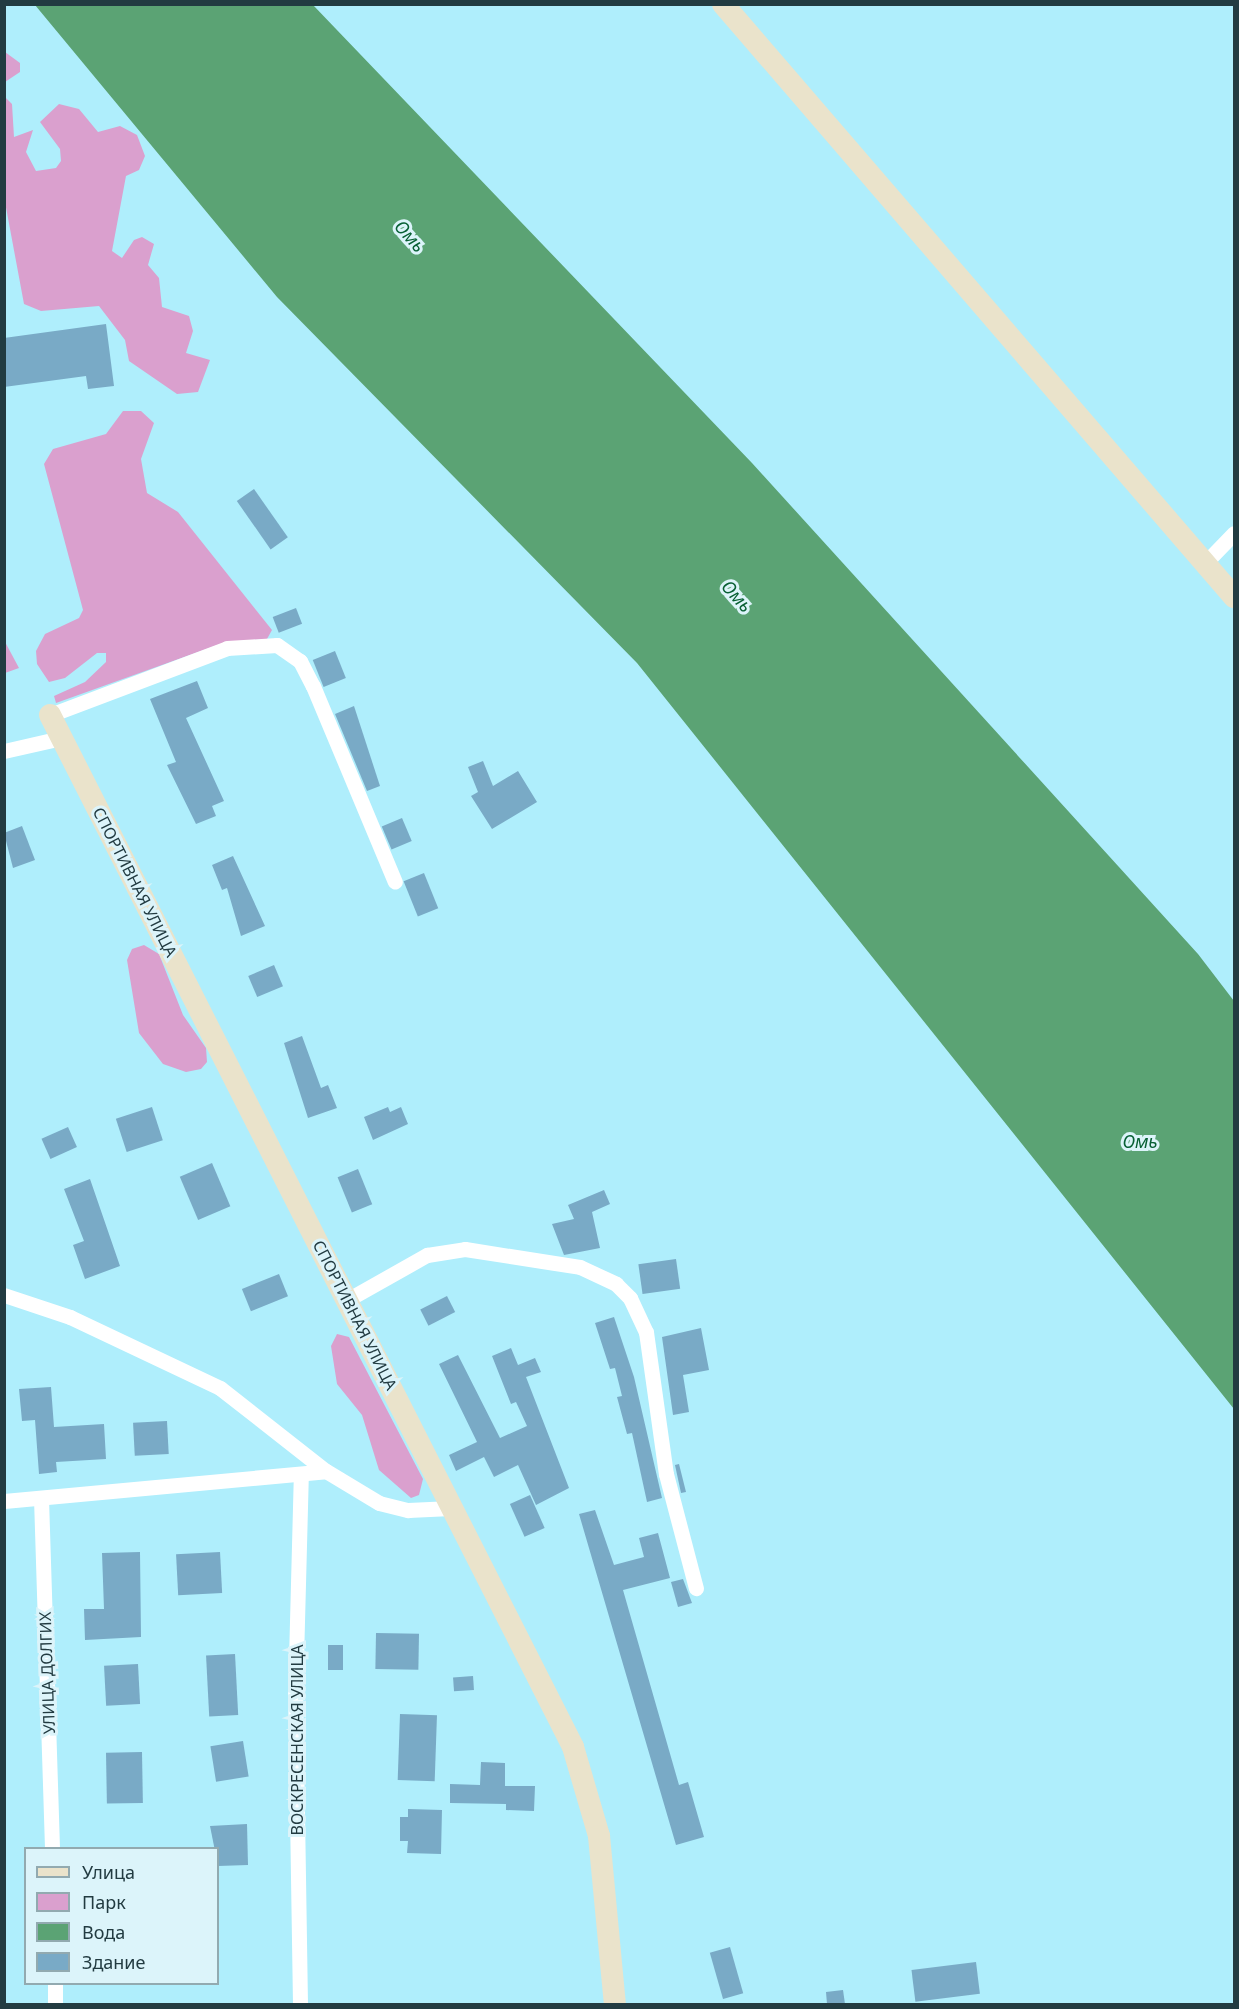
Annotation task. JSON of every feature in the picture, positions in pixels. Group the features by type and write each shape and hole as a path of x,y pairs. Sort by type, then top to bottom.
{"street":[{"path":"723,4 1234,597"},
{"path":"1206,562 1234,533"},
{"path":"50,715 227,648 277,645 300,661 313,686 395,882"},
{"name":"СПОРТИВНАЯ УЛИЦА","path":"50,715 573,1747 597,1828 612,1932 615,2004"},
{"path":"4,751 61,738"},
{"path":"347,1300 427,1255 465,1248 580,1267 616,1284 630,1298 646,1332 666,1474 696,1588"},
{"path":"4,1295 70,1317 220,1388 326,1471 380,1503 408,1510 451,1508"},
{"path":"4,1501 326,1471"},
{"name":"ВОСКРЕСЕНСКАЯ УЛИЦА","path":"300,2004 295,1698 301,1475"},
{"name":"УЛИЦА ДОЛГИХ","path":"41,1498 52,1847"},
{"path":"55,1985 55,2004"}],"green space":[{"path":"5,52 20,63 20,72 5,82"},
{"path":"5,97 12,104 14,137 33,130 26,152 36,171 56,168 61,161 60,149 40,122 59,104 79,109 98,132 120,126 137,135 145,156 139,170 126,176 112,251 122,258 134,240 142,237 154,244 148,265 159,278 162,307 189,316 193,331 186,353 210,360 198,392 177,394 129,361 125,340 99,306 41,311 24,304 5,202"},
{"path":"123,411 141,411 154,423 141,459 147,493 178,512 272,630 267,639 226,642 56,703 54,696 85,682 106,662 106,653 97,653 65,678 49,682 37,664 36,651 45,634 79,618 83,610 44,464 53,449 106,434"},
{"path":"4,640 19,668 5,673 4,673"},
{"path":"144,945 159,954 183,1015 206,1048 207,1062 201,1069 186,1072 163,1064 139,1033 127,960 132,949"},
{"path":"337,1334 349,1337 423,1479 419,1495 411,1498 379,1470 362,1415 337,1384 331,1346"}],"water":[{"name":"Омь","path":"35,5 313,5 752,463 1198,954 1234,1001 1234,1409 637,663 277,297"}],"building":[{"path":"106,324 114,386 88,389 86,376 4,387 4,338"},
{"path":"254,489 288,537 271,549 237,501"},
{"path":"296,608 302,624 279,633 273,617"},
{"path":"335,651 346,678 324,687 313,660"},
{"path":"197,681 208,708 186,718 224,801 212,806 216,816 196,824 167,765 176,762 150,699"},
{"path":"354,706 380,786 367,791 335,714"},
{"path":"483,761 493,786 518,771 537,802 492,829 471,796 478,792 468,767"},
{"path":"402,818 412,841 392,850 382,827"},
{"path":"22,826 35,860 13,868 4,833"},
{"path":"233,856 265,926 241,936 227,888 222,890 212,865"},
{"path":"424,873 438,908 418,916 404,881"},
{"path":"274,965 283,986 257,997 248,976"},
{"path":"302,1036 321,1088 328,1085 337,1108 308,1118 284,1043"},
{"path":"152,1107 163,1140 127,1152 116,1119"},
{"path":"388,1107 390,1112 401,1107 408,1124 373,1140 364,1117"},
{"path":"68,1127 77,1147 50,1159 42,1139"},
{"path":"212,1163 230,1206 198,1220 180,1177"},
{"path":"358,1169 372,1204 352,1212 338,1177"},
{"path":"90,1179 120,1266 85,1279 73,1245 84,1241 64,1189"},
{"path":"604,1190 610,1204 592,1212 600,1248 564,1255 552,1224 574,1219 568,1205"},
{"path":"676,1259 680,1289 643,1294 638,1264"},
{"path":"279,1274 288,1296 251,1311 242,1289"},
{"path":"447,1296 455,1312 428,1326 420,1310"},
{"path":"614,1317 634,1377 662,1498 647,1502 632,1433 627,1434 617,1397 622,1396 615,1368 610,1369 595,1323"},
{"path":"701,1328 709,1370 683,1375 689,1412 673,1415 662,1337"},
{"path":"511,1348 518,1365 535,1358 541,1372 526,1377 569,1488 536,1505 518,1465 494,1477 484,1457 456,1471 449,1455 477,1442 439,1364 458,1355 500,1438 527,1426 516,1402 511,1404 492,1356"},
{"path":"51,1387 54,1427 104,1424 106,1459 56,1462 57,1472 39,1474 35,1420 22,1421 19,1389"},
{"path":"167,1421 169,1454 135,1456 133,1423"},
{"path":"679,1464 686,1492 681,1493 675,1465"},
{"path":"530,1495 545,1528 525,1537 510,1504"},
{"path":"595,1510 614,1565 644,1557 639,1538 658,1533 670,1578 623,1590 679,1785 688,1782 704,1837 676,1845 579,1514"},
{"path":"140,1552 141,1637 85,1640 84,1609 104,1609 102,1553"},
{"path":"220,1552 222,1593 178,1595 176,1554"},
{"path":"683,1579 692,1603 678,1607 671,1582"},
{"path":"376,1633 419,1634 418,1670 375,1669"},
{"path":"328,1645 343,1645 343,1670 328,1670"},
{"path":"235,1654 238,1715 209,1716 206,1656"},
{"path":"138,1664 140,1704 106,1706 104,1666"},
{"path":"473,1676 474,1690 454,1691 453,1677"},
{"path":"400,1714 437,1715 435,1781 398,1780"},
{"path":"243,1741 249,1777 216,1782 210,1746"},
{"path":"142,1752 143,1803 107,1804 106,1753"},
{"path":"481,1762 505,1763 505,1786 535,1786 534,1811 506,1810 506,1804 450,1803 450,1784 480,1785"},
{"path":"408,1809 442,1810 441,1854 407,1853 408,1841 400,1841 400,1817 408,1817"},
{"path":"247,1824 248,1865 219,1866 219,1847 214,1847 210,1826"},
{"path":"730,1947 743,1993 723,1999 710,1953"},
{"path":"976,1962 980,1994 915,2002 911,1970"},
{"path":"843,1990 845,2004 827,2004 826,1992"}]}
